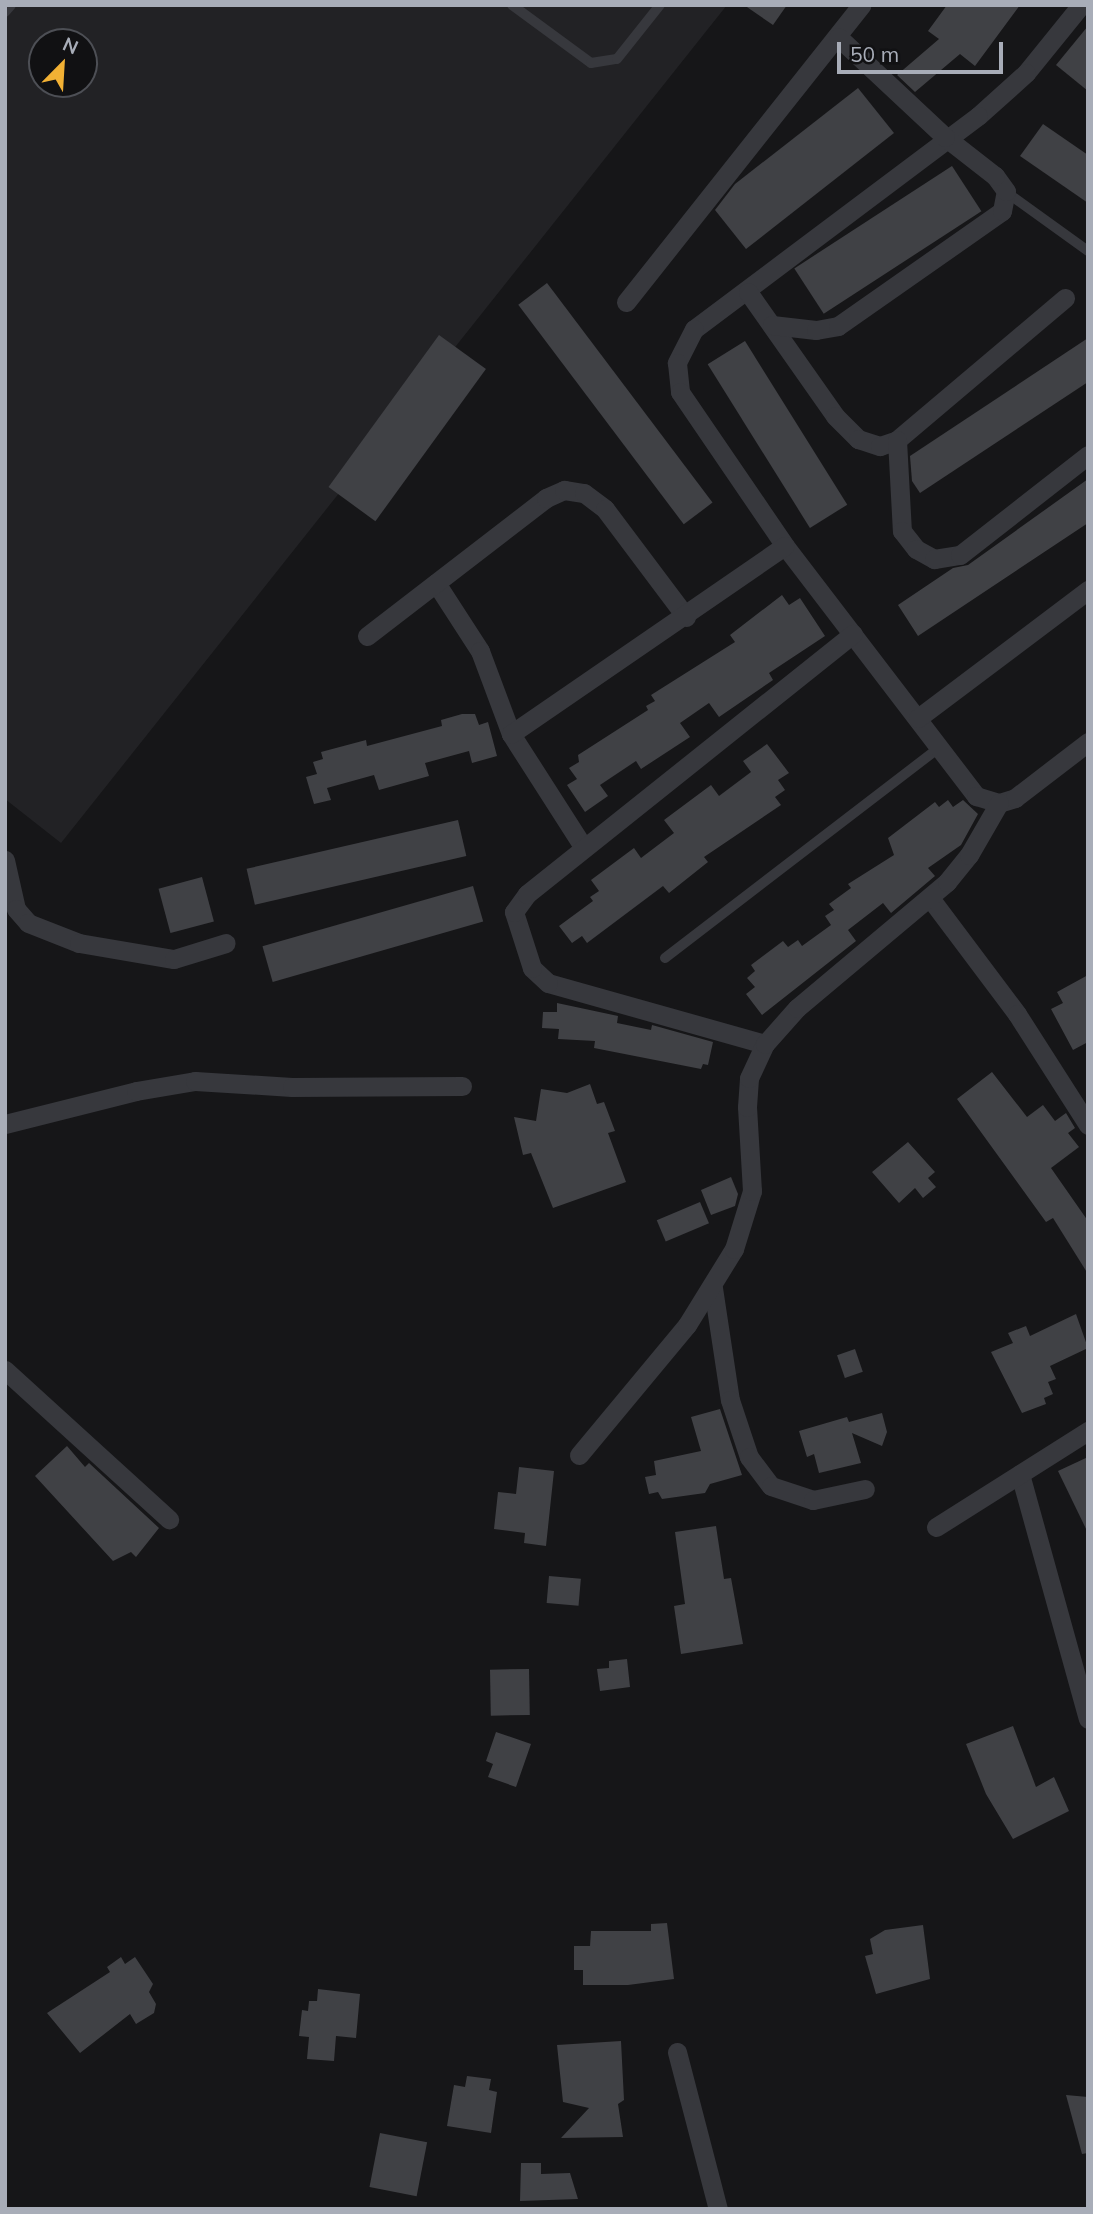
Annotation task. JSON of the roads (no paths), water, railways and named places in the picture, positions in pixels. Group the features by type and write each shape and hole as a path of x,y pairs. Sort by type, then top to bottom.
{"street":[{"path":"626,302 861,5"},
{"path":"1081,5 1026,73 978,116 944,137 748,292 694,329 680,355 678,379 680,392 785,546 976,796 999,803 1014,798 1088,742"},
{"path":"772,325 816,330 838,326 1003,211 1006,191 995,176 944,137 838,37"},
{"path":"748,292 835,416 858,439 880,446 897,440 1065,298"},
{"path":"897,440 902,531 916,549 934,559 960,555 1088,455"},
{"path":"367,636 547,498 564,490 584,493 605,509 686,617"},
{"path":"511,734 686,617 785,546"},
{"path":"436,583 480,651 511,734 584,848"},
{"path":"918,718 1088,590"},
{"path":"765,1044 538,977 514,912 517,902 853,634"},
{"path":"579,1455 654,1368 713,1288 734,1249 750,1205 754,1175 747,1097 749,1078 765,1044 797,1008 930,898 961,867 999,803"},
{"path":"5,860 16,909 28,923 79,943 174,959 226,943"},
{"path":"930,898 1017,1014 1088,1125"},
{"path":"5,1124 136,1091 195,1081 292,1087 462,1086"},
{"path":"713,1288 730,1400 749,1457 771,1486 813,1500 865,1489"},
{"path":"5,1370 169,1518"},
{"path":"936,1527 1088,1431"},
{"path":"1020,1474 1088,1719"},
{"path":"677,2052 718,2209"}],"lane":[{"path":"5,12 11,5"},
{"path":"512,5 591,63 617,59 660,5"},
{"path":"1006,191 1088,251"},
{"path":"665,958 939,748"}]}
